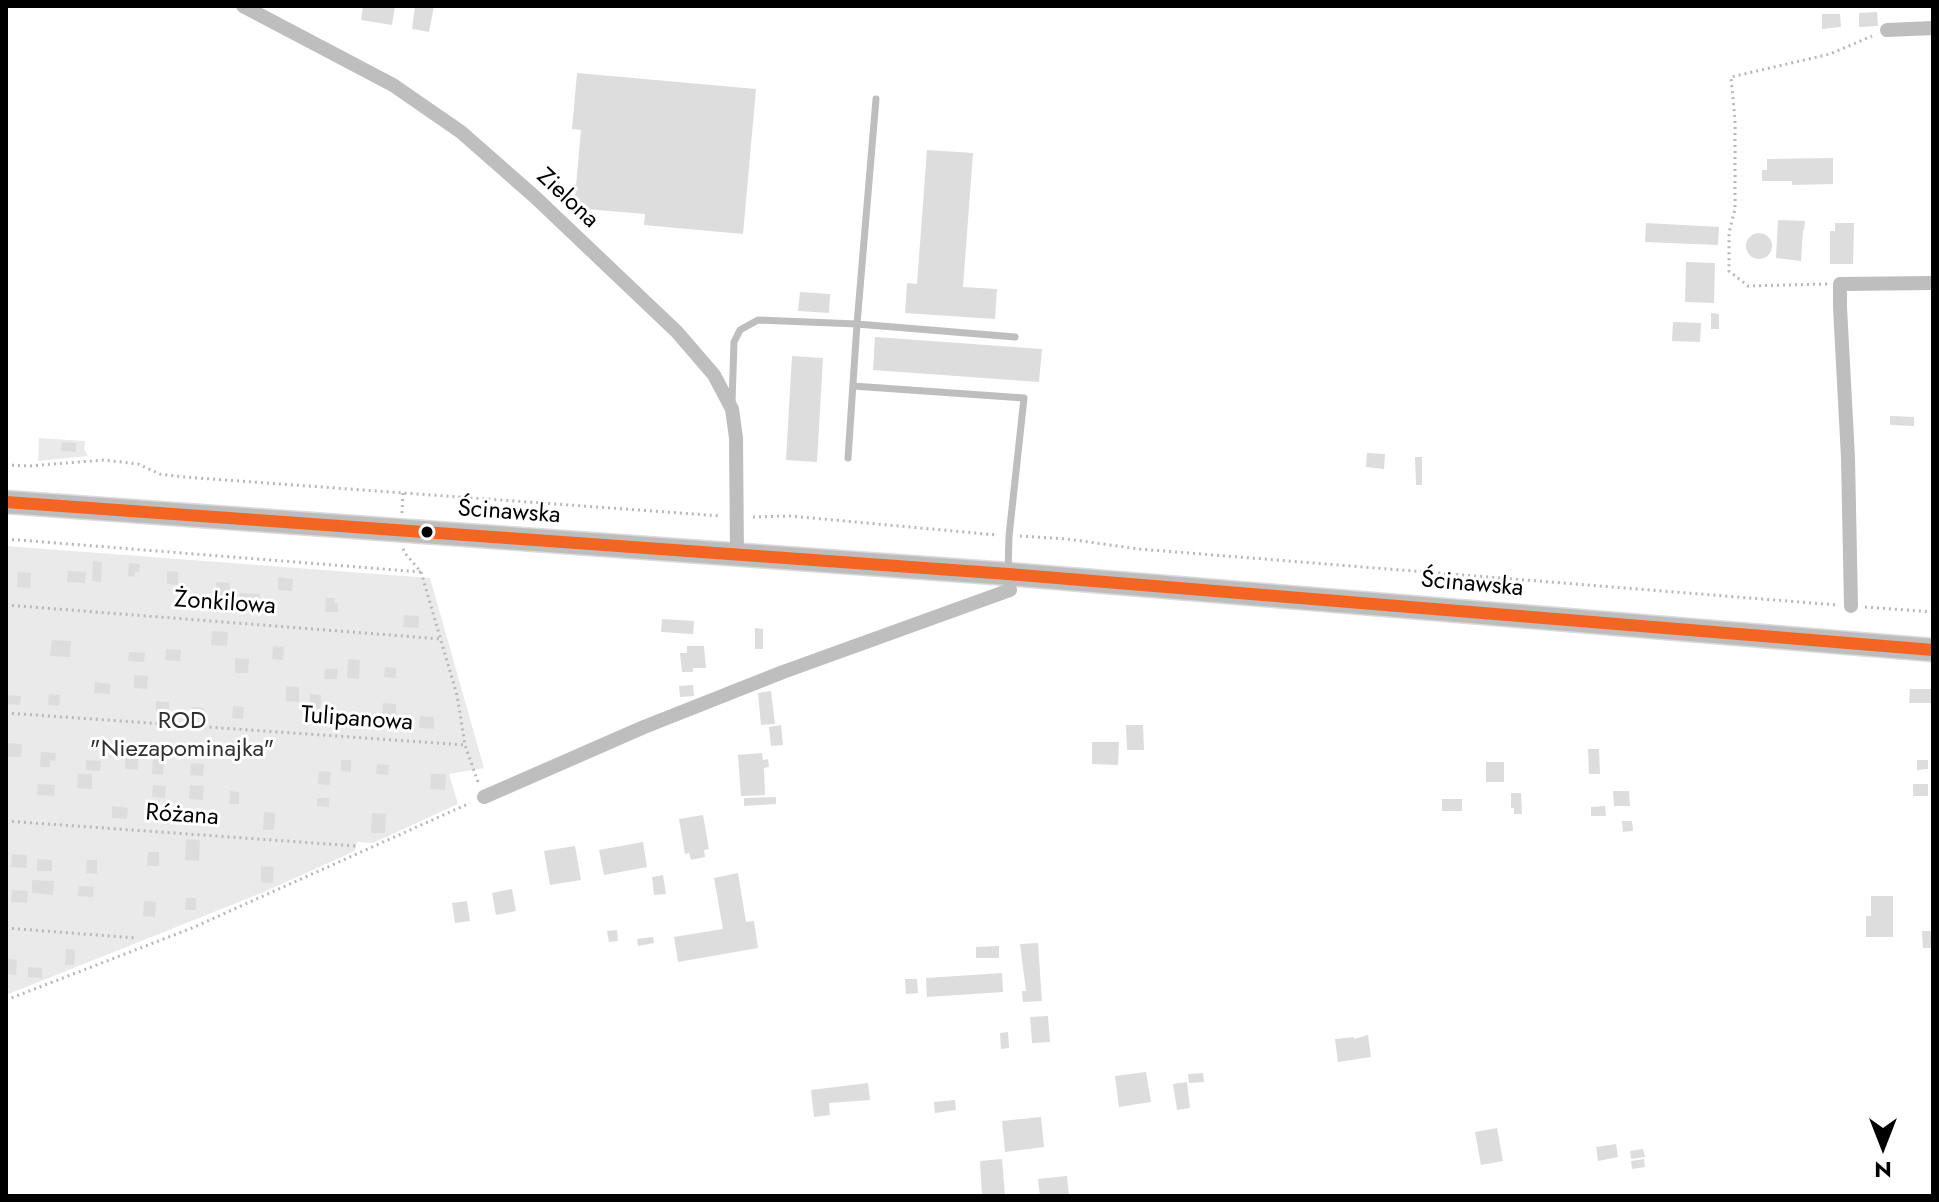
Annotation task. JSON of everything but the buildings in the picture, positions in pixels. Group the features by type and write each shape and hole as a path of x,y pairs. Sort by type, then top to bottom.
{"main road":[{"name":"Ścinawska","path":"6,502 737,555 1009,582 1933,650"}],"street":[{"name":"Zielona","path":"243,6 393,85 461,132 535,197 677,332 714,375 732,409 736,438 737,555"},
{"path":"1887,30 1933,28"},
{"path":"1851,606 1840,284 1933,283"},
{"name":"Ścinawska","path":"484,797 644,727 1009,582"}],"lane":[{"path":"848,458 876,99"},
{"path":"732,409 734,342 740,330 758,320 857,324 1015,337"},
{"path":"853,386 1024,398 1009,536 1009,582"}],"path":[{"path":"1840,284 1748,286 1729,271 1729,233 1735,209 1735,120 1731,77 1830,54 1887,30"},
{"path":"6,465 104,460 138,464 160,474 184,477 737,517 790,516 1067,539 1139,549 1933,612"},
{"path":"401,531 404,552 421,572 457,695 465,745 474,770"},
{"path":"6,539 421,572"},
{"name":"Żonkilowa","path":"6,605 441,639"},
{"name":"Tulipanowa","path":"6,713 465,745"},
{"path":"6,1000 192,928 484,797"},
{"name":"Różana","path":"6,821 356,846"},
{"path":"6,928 136,938"}],"green space":[{"path":"39,438 85,441 84,449 88,456 38,461"},
{"name":"ROD \"Niezapominajka\"","path":"6,546 430,578 484,768 449,774 458,804 373,843 357,842 355,851 264,892 6,995"}],"transit line":[{"path":"6,502 1008,574 1933,650"}]}
